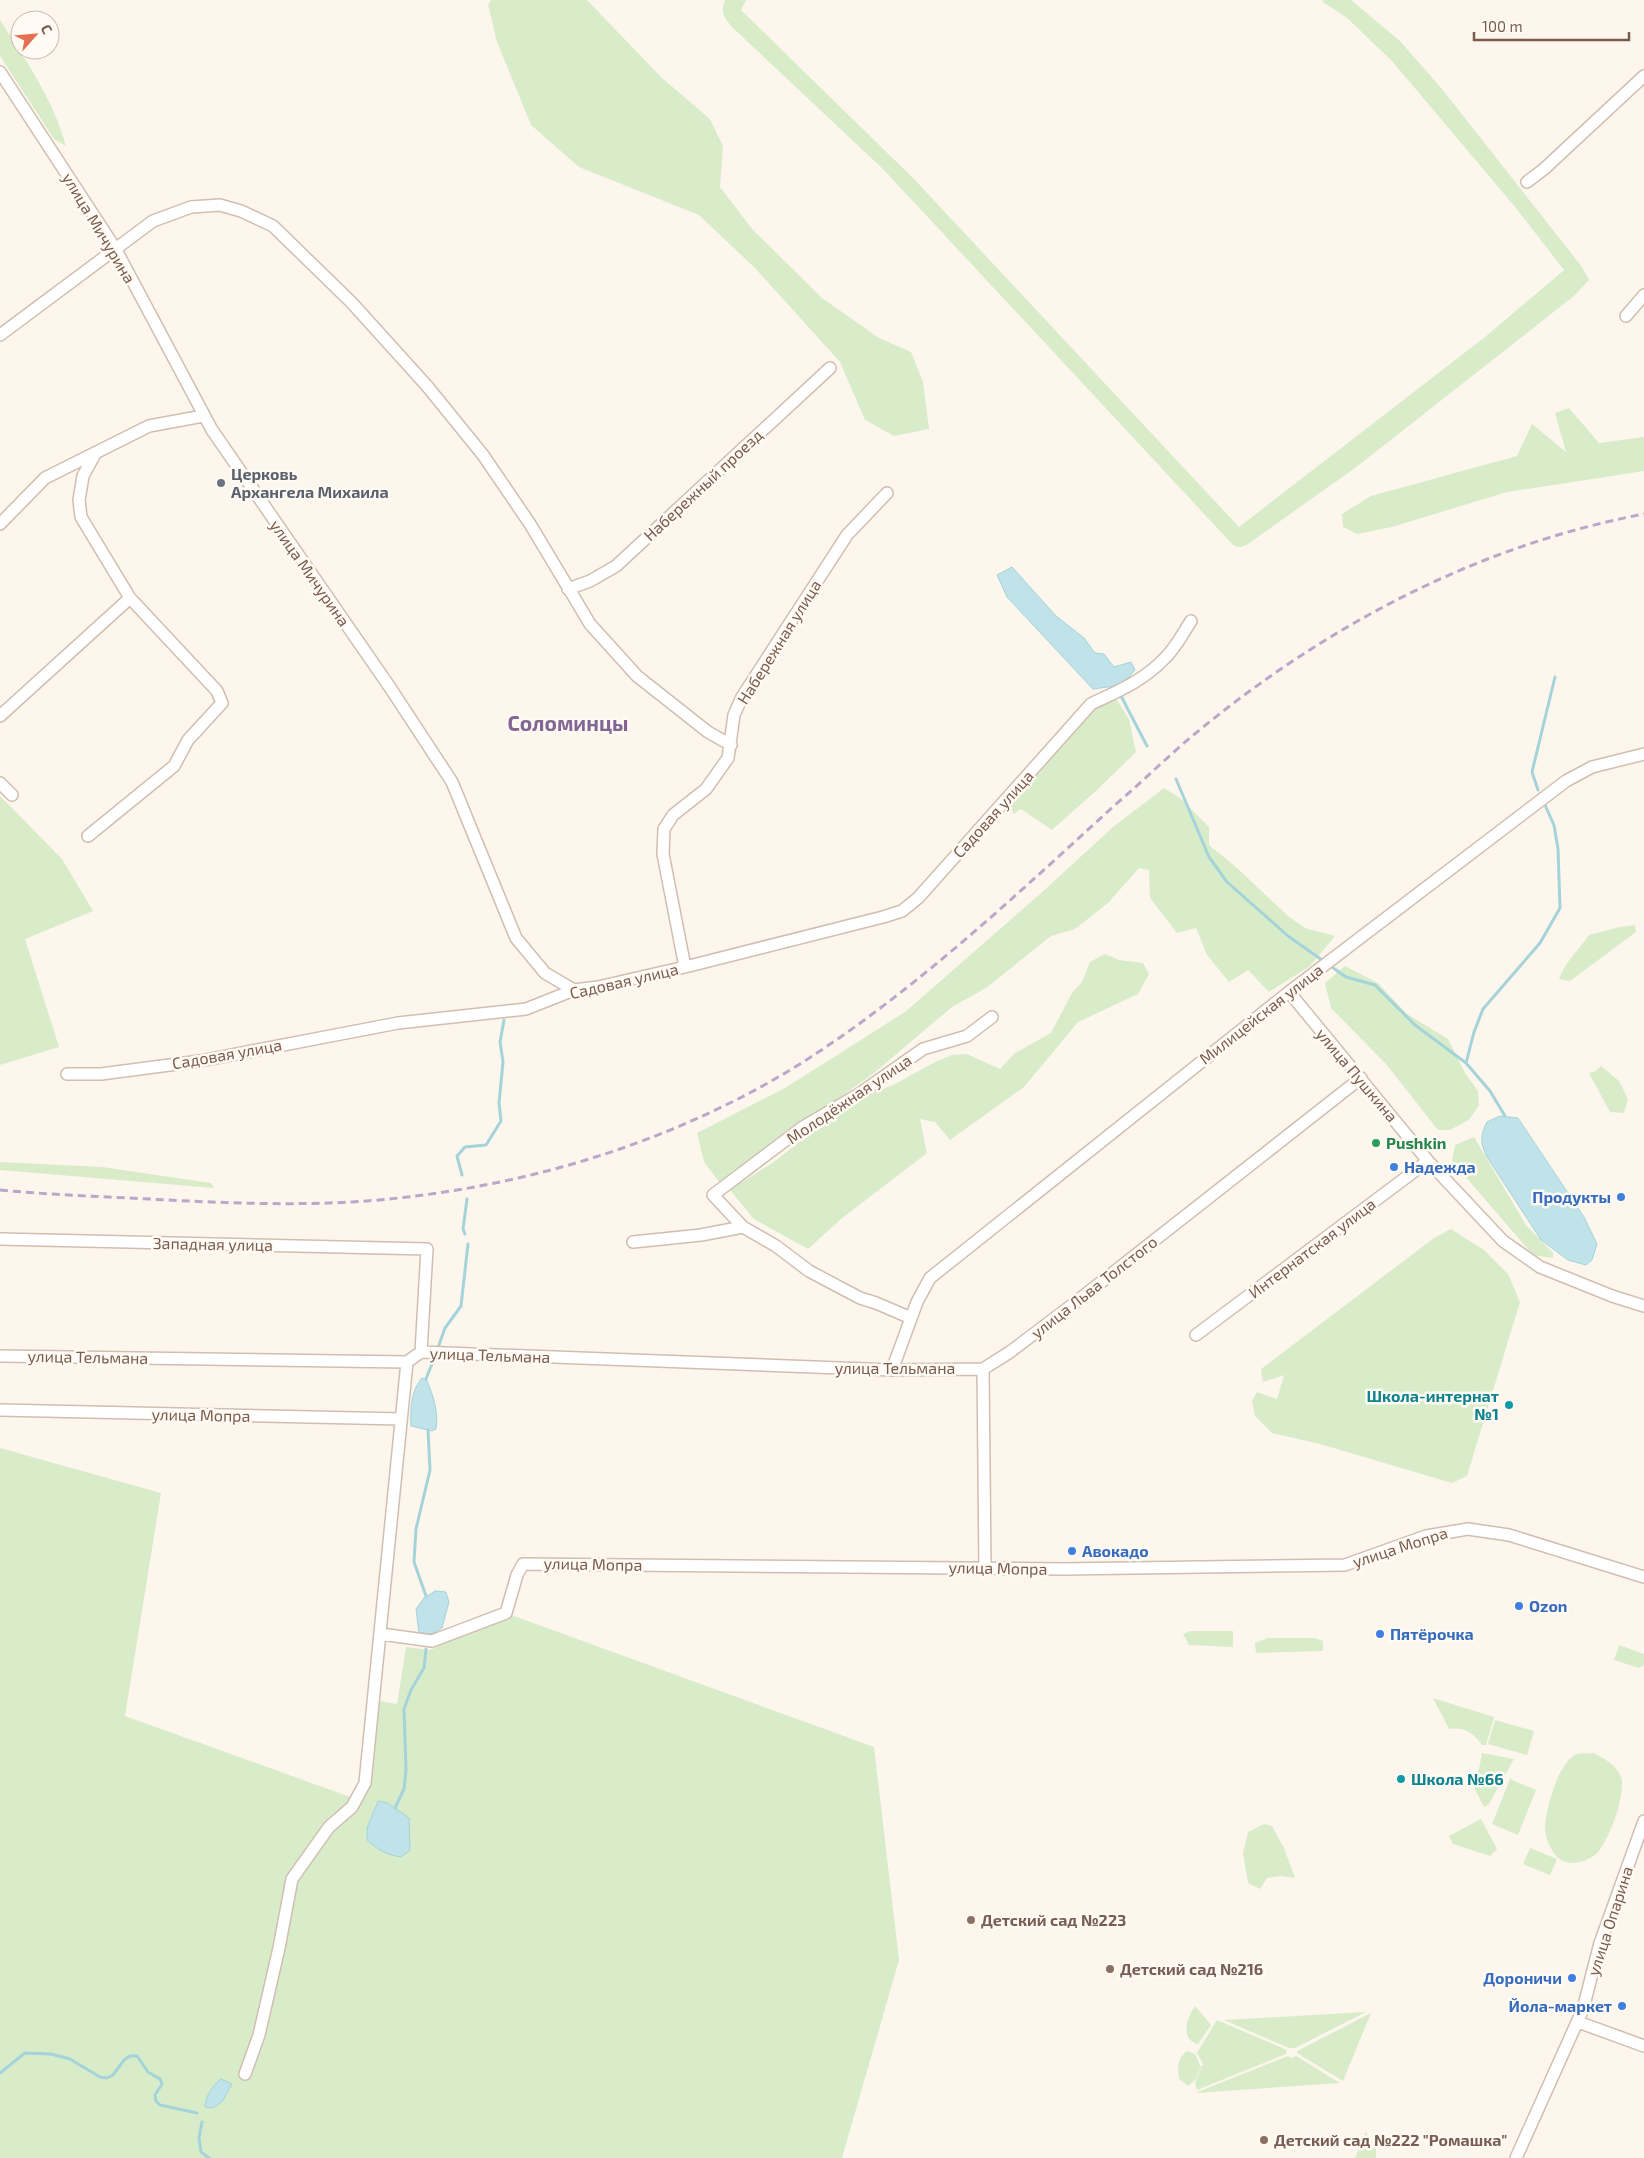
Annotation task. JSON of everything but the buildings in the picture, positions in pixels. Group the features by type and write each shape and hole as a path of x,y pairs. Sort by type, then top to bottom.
{"street":[{"name":"улица Мичурина","path":"0,72 115,248 204,416 389,686 452,782 516,938 545,973 574,990"},
{"path":"1527,182 1544,169 1644,76"},
{"path":"0,335 153,221 191,207 220,205 241,211 273,226 352,303 427,386 483,455 530,524 590,624 637,676 708,732 730,745"},
{"path":"1626,316 1644,295"},
{"name":"Набережный проезд","path":"568,589 590,581 616,566 830,368"},
{"path":"0,524 45,478 150,426 204,416"},
{"path":"88,836 174,766 188,740 222,703 217,691 130,598 81,518 79,500 83,476 95,454"},
{"name":"Набережная улица","path":"685,967 663,854 664,829 673,815 706,789 728,758 734,715 742,697 847,534 887,493"},
{"path":"0,716 130,598"},
{"name":"Садовая улица","path":"67,1074 101,1074 200,1061 398,1023 526,1009 574,990 598,987 685,967 902,911 918,898 1091,704 1125,689 1141,679 1165,659 1191,621"},
{"name":"Милицейская улица","path":"892,1370 911,1318 930,1278 1289,992 1566,781 1592,767 1644,754"},
{"path":"0,783 12,795"},
{"name":"улица Пушкина","path":"1289,992 1428,1161 1503,1241 1540,1267 1612,1296 1644,1306"},
{"name":"Молодёжная улица","path":"743,1227 713,1195 803,1128 859,1094 923,1048 966,1036 992,1017"},
{"name":"улица Льва Толстого","path":"982,1368 1010,1352 1361,1078"},
{"name":"Интернатская улица","path":"1196,1335 1428,1161"},
{"path":"633,1242 701,1235 743,1227 776,1246 809,1271 860,1298 911,1318"},
{"name":"Западная улица","path":"0,1239 427,1249 421,1352"},
{"name":"улица Тельмана","path":"0,1356 407,1362 421,1352 892,1370 982,1368"},
{"path":"245,2074 259,2035 292,1880 328,1827 352,1807 366,1783 407,1362"},
{"path":"982,1368 985,1568"},
{"name":"улица Мопра","path":"0,1410 402,1419"},
{"name":"улица Мопра","path":"381,1634 432,1642 506,1613 517,1575 524,1564 1063,1569 1345,1565 1426,1536 1468,1529 1509,1535 1644,1577"},
{"name":"улица Опарина","path":"1516,2158 1578,2022 1590,1987 1595,1961 1606,1925 1644,1821"},
{"path":"1578,2022 1644,2046"}],"green space":[{"path":"491,0 587,0 662,78 710,119 723,146 720,187 753,230 822,298 879,338 911,352 923,382 929,429 894,436 865,420 840,362 755,268 699,215 579,167 531,125 497,42 488,5"},
{"path":"725,0 746,0 741,10 914,179 1239,527 1485,337 1564,270 1516,208 1392,61 1347,18 1323,2 1323,0 1351,0 1401,42 1442,89 1582,267 1589,280 1574,296 1355,468 1248,544 1241,547 1234,546 883,169 732,27 724,14"},
{"path":"0,20 10,36 10,60 26,60 54,112 66,146 54,139 0,56"},
{"path":"1569,408 1599,443 1644,437 1644,471 1507,492 1392,527 1357,534 1343,527 1342,514 1371,496 1517,456 1532,424 1566,452 1555,413"},
{"path":"1115,697 1129,719 1136,752 1052,830 1021,809 1013,814 1010,802 1093,710"},
{"path":"1164,788 1180,798 1209,827 1209,845 1236,867 1288,916 1305,928 1335,936 1310,966 1269,992 1248,970 1229,982 1207,955 1196,928 1177,933 1150,898 1149,870 1139,868 1108,903 1075,929 1051,936 986,988 952,1007 874,1073 720,1183 704,1162 697,1133 785,1088 905,1012 1040,894 1113,827"},
{"path":"0,796 62,859 93,911 25,939 59,1047 0,1065"},
{"path":"1635,925 1636,932 1570,981 1559,979 1568,962 1589,935"},
{"path":"1105,954 1119,960 1143,963 1149,974 1138,994 1078,1022 1024,1087 950,1140 935,1122 920,1119 927,1153 841,1219 808,1249 754,1219 730,1190 775,1161 850,1102 893,1085 937,1061 952,1055 967,1054 1000,1069 1015,1053 1051,1033 1072,993 1082,982 1090,962"},
{"path":"1345,966 1378,983 1407,1014 1448,1039 1465,1073 1478,1091 1479,1105 1469,1120 1450,1130 1438,1130 1386,1064 1331,1008 1325,983"},
{"path":"1601,1066 1619,1081 1628,1099 1624,1113 1610,1112 1589,1073 1596,1071"},
{"path":"1474,1137 1526,1225 1553,1253 1553,1258 1533,1255 1452,1161 1455,1145"},
{"path":"0,1162 102,1167 211,1183 214,1188 0,1170"},
{"path":"1451,1229 1484,1250 1508,1274 1520,1302 1467,1476 1452,1483 1320,1444 1272,1433 1255,1416 1252,1401 1257,1392 1277,1399 1284,1375 1263,1382 1261,1369 1434,1238"},
{"path":"0,1448 161,1493 125,1716 356,1799 374,1700 397,1704 406,1647 430,1650 506,1613 874,1747 899,1960 842,2158 0,2158"},
{"path":"1190,1631 1233,1631 1233,1647 1189,1645 1183,1634"},
{"path":"1268,1638 1315,1638 1323,1641 1323,1651 1256,1653 1255,1643"},
{"path":"1619,1645 1644,1654 1644,1665 1639,1668 1614,1660"},
{"path":"1433,1698 1494,1717 1486,1745 1482,1745 1468,1731 1449,1729"},
{"path":"1495,1720 1534,1731 1527,1755 1488,1744"},
{"path":"1482,1753 1514,1759 1489,1804 1484,1807 1470,1780 1479,1769"},
{"path":"1593,1753 1610,1762 1621,1777 1619,1806 1611,1830 1595,1855 1581,1862 1566,1862 1557,1857 1548,1841 1545,1825 1548,1807 1564,1766 1577,1754"},
{"path":"1510,1779 1536,1790 1518,1835 1492,1824"},
{"path":"1481,1819 1497,1849 1490,1856 1453,1844 1449,1836"},
{"path":"1264,1824 1272,1826 1284,1848 1295,1878 1281,1876 1267,1878 1260,1889 1248,1883 1243,1853 1248,1832"},
{"path":"1530,1848 1557,1859 1550,1875 1523,1864"},
{"path":"1195,2006 1211,2025 1198,2044 1188,2038 1186,2028 1189,2016"},
{"path":"1366,2012 1295,2048 1289,2048 1224,2020"},
{"path":"1371,2013 1343,2081 1297,2053 1297,2051"},
{"path":"1217,2020 1287,2050 1286,2054 1197,2090 1195,2083 1203,2064 1197,2053"},
{"path":"1187,2051 1195,2054 1201,2067 1196,2079 1188,2086 1179,2079 1178,2071 1179,2061"},
{"path":"1288,2056 1291,2058 1296,2056 1340,2083 1195,2093"},
{"path":"1366,2132 1376,2148 1376,2158 1355,2158"}],"water":[{"path":"1012,567 1056,616 1084,638 1095,653 1104,654 1114,667 1131,662 1135,670 1122,685 1093,689 1007,597 997,575"},
{"path":"1500,1116 1518,1118 1584,1217 1597,1244 1592,1260 1586,1265 1568,1260 1541,1240 1487,1157 1482,1143 1483,1131 1487,1122"},
{"path":"422,1378 426,1379 435,1404 437,1423 436,1429 432,1431 411,1426 413,1394"},
{"path":"435,1591 446,1592 449,1602 442,1628 432,1634 419,1633 416,1609 424,1598"},
{"path":"378,1801 388,1803 409,1818 410,1850 401,1857 383,1852 367,1840 367,1828"},
{"path":"221,2079 232,2084 222,2102 213,2108 205,2107 210,2091"}],"waterway":[{"path":"1538,790 1532,772 1555,677"},
{"path":"1121,696 1147,746"},
{"path":"1176,779 1209,857 1227,882 1288,936 1322,960"},
{"path":"1466,1063 1474,1032 1483,1009 1540,943 1560,908 1558,849 1554,825 1545,805"},
{"path":"1329,965 1346,977 1375,985 1415,1025 1466,1063 1490,1091 1505,1116"},
{"path":"462,1175 457,1156 465,1147 486,1145 501,1121 499,1103 503,1062 500,1042 504,1020"},
{"path":"465,1234 463,1229 467,1199"},
{"path":"439,1345 445,1328 461,1306 468,1244"},
{"path":"426,1379 433,1361"},
{"path":"426,1596 414,1562 416,1529 430,1470 428,1430"},
{"path":"395,1808 404,1789 406,1770 404,1709 411,1690 424,1668 426,1649"},
{"path":"0,2073 25,2053 51,2054 70,2059 100,2077 107,2078 113,2075 124,2060 130,2056 137,2056 148,2072 160,2079 162,2084 155,2095 156,2101 160,2105 197,2113"},
{"path":"202,2122 199,2138 201,2152 209,2158"}],"railway":[{"path":"0,1190 269,1204 352,1202 411,1197 527,1176 641,1142 696,1119 749,1093 800,1064 884,1006 1002,908 1191,737 1241,697 1347,627 1403,597 1461,570 1520,547 1581,528 1644,514"}],"place":[{"name":"Церковь Архангела Михаила","path":"221,483"},
{"name":"Pushkin","path":"1376,1143"},
{"name":"Надежда","path":"1394,1167"},
{"name":"Продукты","path":"1621,1197"},
{"name":"Школа-интернат №1","path":"1509,1405"},
{"name":"Авокадо","path":"1072,1551"},
{"name":"Ozon","path":"1519,1606"},
{"name":"Пятёрочка","path":"1380,1634"},
{"name":"Школа №66","path":"1401,1779"},
{"name":"Детский сад №223","path":"971,1920"},
{"name":"Детский сад №216","path":"1110,1969"},
{"name":"Дороничи","path":"1572,1978"},
{"name":"Йола-маркет","path":"1622,2006"},
{"name":"Детский сад №222 \"Ромашка\"","path":"1264,2140"}],"district":[{"name":"Соломинцы","path":"568,724"}]}
